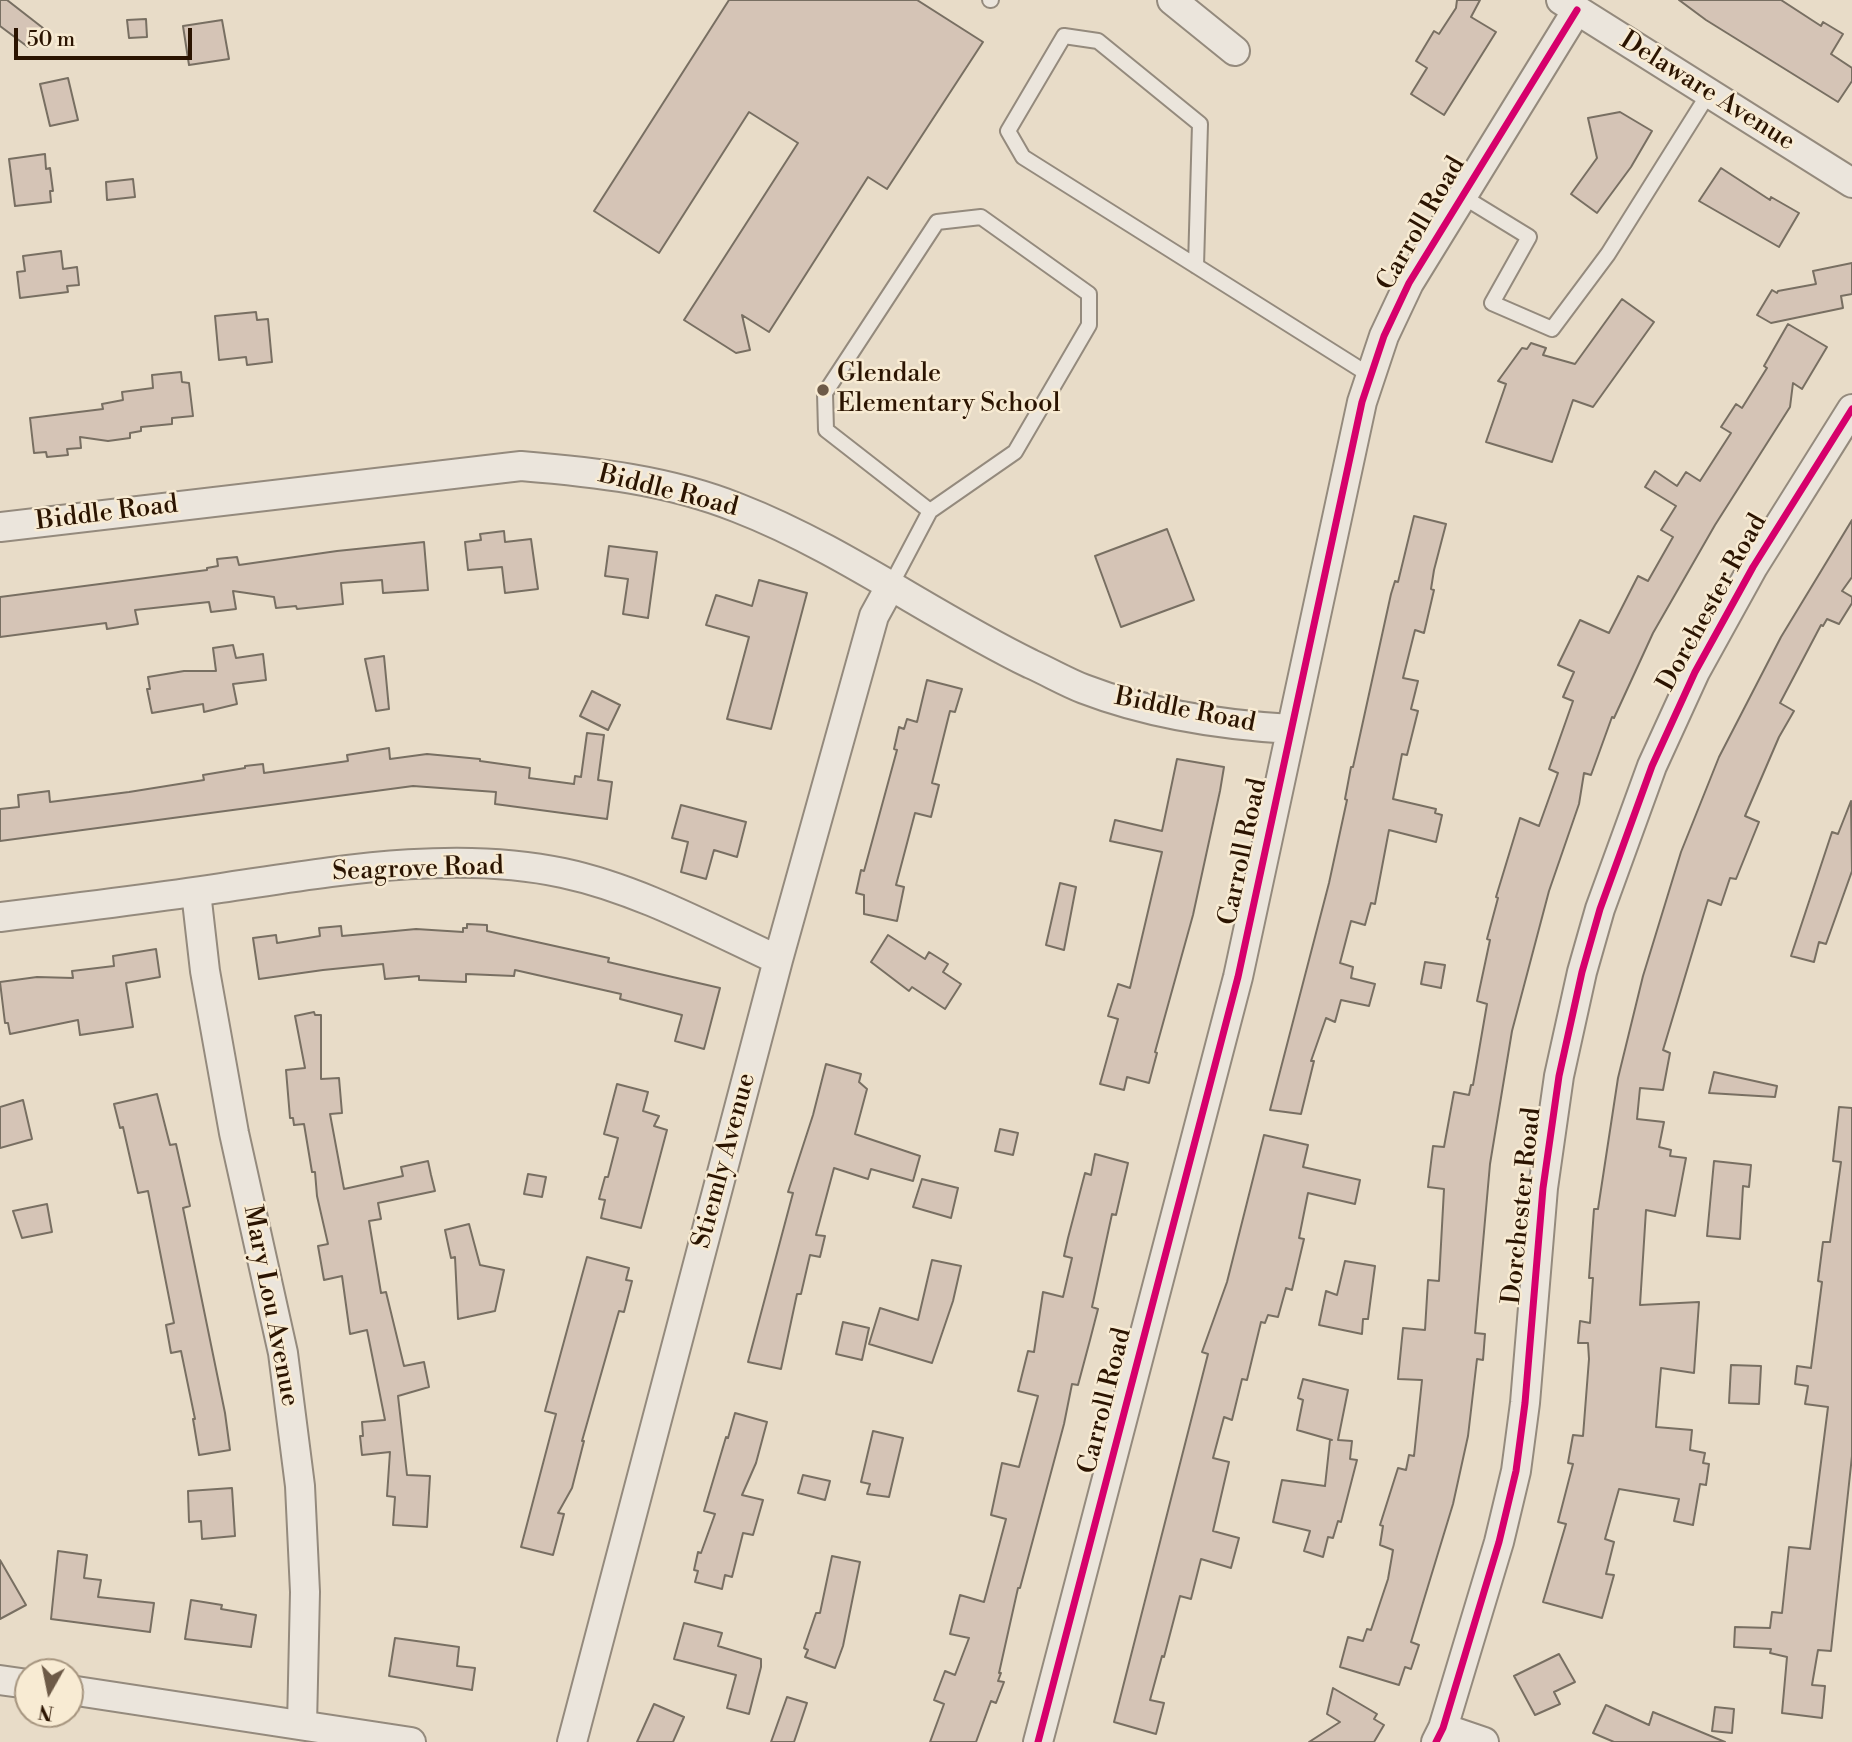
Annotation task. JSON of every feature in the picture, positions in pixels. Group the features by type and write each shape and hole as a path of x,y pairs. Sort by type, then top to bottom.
{"street":[{"path":"1172,0 1235,51"},
{"name":"Delaware Avenue","path":"1569,5 1852,183"},
{"name":"Carroll Road","path":"1038,1742 1238,977 1362,402 1384,336 1409,283 1462,196 1569,5"},
{"name":"Dorchester Road","path":"1439,1735 1499,1542 1516,1471 1550,1138 1562,1063 1582,972 1600,908 1652,766 1695,672 1753,567 1852,409"},
{"name":"Biddle Road","path":"0,525 521,466 606,473 737,507 891,585 976,637 1083,689 1136,706 1206,719 1291,729"},
{"name":"Stiemly Avenue","path":"572,1742 778,960 874,616 891,585"},
{"name":"Seagrove Road","path":"0,917 372,866 522,866 564,873 629,893 778,960"},
{"name":"Mary Lou Avenue","path":"196,892 205,971 234,1133 283,1353 300,1486 305,1592 302,1725"},
{"path":"84,1692 411,1742"},
{"path":"1439,1735 1484,1742"}],"lane":[{"path":"1196,266 1200,124 1098,41 1063,36 1008,131 1024,157 1196,266 1371,376"},
{"path":"1462,196 1529,237 1492,303 1552,329 1608,254 1709,93"},
{"path":"891,585 930,511 1015,452 1089,326 1089,294 981,217 937,222 825,393 826,430 930,511"}],"building":[{"path":"0,0 7,0 43,28 28,47 0,26"},
{"path":"729,0 917,0 983,42 887,189 868,177 769,332 742,315 750,350 736,353 684,320 798,143 749,112 659,253 594,211"},
{"path":"1457,0 1480,0 1471,17 1496,32 1444,115 1411,94 1427,68 1416,61 1434,31 1439,34 1456,8"},
{"path":"1679,0 1781,0 1821,26 1823,22 1843,34 1831,54 1852,68 1852,81 1838,102 1706,20"},
{"path":"146,19 147,37 129,38 127,20"},
{"path":"222,20 229,59 189,65 183,26"},
{"path":"68,78 78,120 50,126 40,84"},
{"path":"1620,112 1652,131 1631,167 1597,213 1571,194 1597,158 1588,118"},
{"path":"45,154 46,169 50,168 53,191 50,191 51,202 15,206 9,159"},
{"path":"1721,168 1770,200 1771,197 1799,213 1779,247 1699,201"},
{"path":"133,179 135,197 107,200 106,182"},
{"path":"61,251 63,269 77,267 79,285 67,286 68,292 20,298 17,272 25,271 23,256"},
{"path":"1852,263 1852,294 1841,296 1843,308 1771,323 1757,315 1772,290 1777,293 1816,284 1813,271"},
{"path":"1622,299 1654,322 1593,407 1573,400 1552,462 1486,442 1506,384 1498,381 1522,348 1527,349 1531,343 1546,348 1543,355 1575,364"},
{"path":"256,312 257,320 268,319 272,362 247,365 246,357 219,360 215,316"},
{"path":"1788,324 1827,347 1802,389 1793,383 1790,407 1715,525 1653,633 1614,718 1612,717 1591,775 1584,773 1579,804 1549,891 1512,1031 1490,1164 1475,1333 1485,1334 1483,1360 1477,1359 1468,1436 1453,1504 1411,1642 1419,1645 1411,1669 1405,1667 1399,1685 1340,1667 1348,1637 1363,1641 1367,1629 1371,1630 1388,1579 1393,1550 1380,1545 1383,1526 1380,1525 1398,1468 1406,1470 1409,1455 1414,1456 1422,1380 1398,1379 1403,1328 1425,1330 1428,1280 1439,1281 1444,1189 1428,1187 1433,1146 1444,1147 1454,1092 1469,1095 1473,1085 1487,1004 1477,1001 1490,940 1487,939 1498,898 1496,897 1520,818 1539,826 1558,773 1549,769 1573,701 1563,697 1574,672 1558,665 1580,620 1609,633 1638,576 1648,581 1673,537 1661,530 1676,506 1645,487 1655,471 1677,486 1686,472 1700,481 1731,433 1721,427 1736,404 1742,408 1767,368 1764,366"},
{"path":"181,372 182,382 189,383 193,416 172,418 172,424 141,427 141,431 130,433 130,438 108,441 80,437 81,448 67,449 68,455 47,457 46,452 34,453 30,418 103,409 102,404 123,400 122,392 153,388 152,375"},
{"path":"1414,516 1446,524 1434,570 1431,589 1434,590 1424,633 1415,630 1403,678 1418,681 1411,709 1418,711 1407,755 1402,754 1393,799 1436,809 1435,813 1442,815 1436,842 1389,830 1375,904 1371,903 1365,925 1351,921 1340,963 1353,967 1351,978 1375,984 1369,1006 1341,1000 1335,1022 1326,1018 1311,1061 1314,1061 1301,1114 1270,1110 1329,883 1347,800 1345,799 1351,767 1391,594 1395,581 1398,582"},
{"path":"1852,520 1852,577 1842,591 1852,597 1852,603 1839,624 1827,619 1823,626 1821,625 1780,703 1794,711 1779,737 1745,816 1759,822 1736,879 1730,878 1721,905 1708,900 1663,1050 1670,1053 1663,1090 1640,1088 1637,1119 1664,1122 1659,1147 1671,1150 1670,1156 1686,1158 1675,1216 1646,1210 1640,1305 1699,1302 1694,1373 1661,1368 1656,1427 1692,1430 1690,1450 1705,1453 1703,1463 1709,1464 1706,1485 1700,1484 1693,1525 1674,1521 1679,1499 1619,1489 1605,1539 1614,1542 1606,1574 1614,1575 1602,1618 1543,1602 1566,1524 1558,1522 1573,1464 1568,1463 1573,1435 1583,1436 1589,1359 1588,1343 1578,1343 1580,1321 1590,1323 1593,1278 1589,1278 1594,1209 1598,1209 1618,1078 1643,976 1681,852 1719,757 1781,637"},
{"path":"1167,529 1194,600 1121,627 1095,556"},
{"path":"504,531 505,542 531,539 538,589 505,593 502,567 468,570 465,542 481,540 480,534"},
{"path":"424,542 428,590 383,593 382,580 341,583 343,604 297,609 296,606 276,608 274,597 233,591 236,609 211,612 209,602 135,610 138,624 107,629 106,623 0,637 0,597 207,570 218,566 217,559 237,557 239,565"},
{"path":"609,546 657,552 648,618 623,614 628,579 605,576"},
{"path":"759,580 807,593 771,729 727,719 749,637 706,625 716,595 752,606"},
{"path":"233,645 236,658 263,654 266,680 233,684 237,704 204,712 203,704 152,713 147,689 150,689 148,677 184,671 216,671 213,648"},
{"path":"384,656 389,709 376,711 365,659"},
{"path":"927,680 962,689 955,712 950,711 932,783 939,785 931,817 915,813 896,885 904,887 897,921 864,914 864,895 856,893 897,750 894,749 899,727 904,729 907,719 917,722"},
{"path":"592,691 620,705 608,730 580,716"},
{"path":"587,733 604,735 598,780 612,782 607,819 495,804 496,792 413,786 0,841 0,809 19,807 18,795 49,791 50,802 129,792 204,780 203,775 245,766 263,764 264,773 348,761 347,755 389,748 390,759 427,754 480,759 530,768 529,778 574,784 575,776 581,777"},
{"path":"1177,759 1224,767 1193,915 1149,1083 1127,1077 1124,1090 1100,1084 1118,1019 1108,1016 1118,984 1130,988 1162,852 1110,841 1115,820 1162,831"},
{"path":"1851,801 1852,871 1826,944 1819,942 1814,962 1791,956 1832,832 1838,834"},
{"path":"681,805 746,822 737,857 714,850 706,879 681,872 688,842 672,838"},
{"path":"1060,883 1076,887 1064,950 1046,945"},
{"path":"467,924 487,925 487,931 609,958 608,962 720,988 704,1049 675,1041 682,1015 620,999 621,994 515,970 514,976 466,974 466,982 419,980 419,976 385,979 383,964 259,979 253,938 276,935 277,943 320,936 319,928 341,926 342,936 416,929 463,932"},
{"path":"888,935 925,959 929,952 948,964 943,972 961,984 945,1009 912,987 909,991 871,962"},
{"path":"156,949 160,977 126,983 133,1027 80,1035 78,1020 10,1034 8,1023 5,1023 0,982 37,977 73,978 72,971 114,966 113,956"},
{"path":"1425,962 1445,965 1441,988 1421,984"},
{"path":"314,1012 315,1015 321,1015 321,1079 339,1078 342,1113 330,1114 344,1189 403,1176 401,1167 428,1161 435,1191 378,1203 381,1219 369,1221 381,1293 386,1292 404,1366 424,1362 429,1387 398,1396 407,1475 430,1476 427,1527 393,1525 395,1497 387,1496 390,1452 362,1455 362,1422 385,1420 367,1330 350,1334 342,1276 324,1280 318,1246 328,1244 317,1196 315,1172 312,1172 304,1124 294,1125 293,1118 290,1118 286,1070 305,1068 295,1016"},
{"path":"826,1064 861,1074 859,1082 867,1089 855,1134 920,1156 913,1181 871,1169 868,1179 834,1168 816,1235 825,1236 820,1257 810,1255 801,1294 797,1294 781,1369 748,1362 793,1193 788,1192"},
{"path":"1714,1072 1777,1086 1775,1097 1709,1093"},
{"path":"617,1084 648,1092 643,1111 659,1116 654,1126 667,1130 641,1228 601,1218 605,1200 599,1199 618,1138 604,1134"},
{"path":"157,1094 170,1145 176,1144 190,1206 183,1208 225,1413 230,1450 199,1455 195,1419 181,1351 171,1353 166,1325 174,1323 148,1191 138,1193 123,1127 120,1128 114,1104"},
{"path":"23,1100 32,1139 0,1148 0,1107"},
{"path":"1839,1107 1852,1108 1852,1456 1831,1651 1818,1650 1812,1685 1825,1686 1822,1718 1782,1713 1787,1657 1770,1653 1771,1649 1734,1647 1735,1627 1770,1628 1772,1612 1782,1613 1789,1547 1810,1549 1828,1407 1805,1404 1808,1386 1795,1384 1797,1366 1811,1368 1822,1282 1818,1281 1823,1242 1830,1242 1841,1162 1833,1161"},
{"path":"1000,1129 1018,1133 1013,1155 995,1151"},
{"path":"1264,1135 1308,1145 1303,1167 1360,1180 1355,1204 1308,1193 1299,1238 1304,1239 1292,1290 1286,1288 1278,1317 1268,1315 1265,1323 1261,1322 1247,1380 1242,1379 1232,1420 1224,1417 1213,1458 1229,1462 1213,1531 1239,1538 1231,1568 1201,1559 1191,1599 1180,1596 1150,1700 1164,1703 1156,1734 1114,1722 1208,1354 1202,1352 1227,1282"},
{"path":"1095,1154 1128,1163 1116,1215 1112,1214 1092,1307 1098,1309 1090,1340 1078,1385 1072,1384 1064,1424 1018,1588 999,1673 998,1681 1004,1682 996,1703 991,1701 976,1742 930,1742 944,1704 934,1700 945,1671 955,1675 969,1638 950,1634 960,1595 984,1602 1006,1519 991,1515 1002,1463 1019,1467 1038,1396 1018,1391 1028,1351 1034,1352 1043,1292 1063,1297 1072,1258 1064,1256 1068,1238 1085,1173 1091,1175"},
{"path":"1714,1161 1751,1165 1749,1187 1743,1186 1740,1239 1707,1236"},
{"path":"528,1174 546,1177 542,1197 524,1194"},
{"path":"922,1179 958,1188 951,1218 913,1207"},
{"path":"47,1204 52,1232 22,1238 13,1211"},
{"path":"469,1224 480,1265 504,1270 495,1311 458,1319 455,1257 451,1258 445,1230"},
{"path":"587,1257 629,1268 626,1280 632,1281 624,1312 619,1311 582,1441 572,1488 558,1513 564,1514 553,1555 521,1547 556,1414 545,1411"},
{"path":"932,1260 961,1266 953,1301 932,1363 869,1344 880,1308 918,1320"},
{"path":"1345,1261 1375,1266 1368,1319 1363,1319 1362,1334 1319,1325 1326,1291 1337,1295"},
{"path":"843,1322 869,1328 862,1360 836,1354"},
{"path":"1731,1365 1761,1366 1759,1404 1729,1403"},
{"path":"1303,1379 1348,1390 1338,1440 1352,1441 1350,1459 1357,1460 1341,1522 1338,1521 1333,1538 1328,1537 1323,1557 1304,1551 1310,1531 1273,1522 1282,1480 1325,1486 1332,1440 1297,1430 1303,1400 1298,1398"},
{"path":"735,1413 767,1422 756,1463 742,1495 763,1500 753,1535 743,1533 732,1577 725,1575 722,1589 695,1582 698,1571 694,1570 698,1552 701,1553 715,1514 704,1511"},
{"path":"873,1431 903,1438 889,1497 867,1494 870,1484 861,1482"},
{"path":"803,1475 830,1481 825,1500 798,1493"},
{"path":"232,1488 235,1536 202,1539 201,1521 189,1522 188,1491"},
{"path":"58,1551 87,1555 84,1578 101,1580 98,1597 154,1603 150,1632 51,1619"},
{"path":"832,1556 860,1562 843,1646 835,1668 805,1657 808,1650 804,1648 816,1613 820,1613"},
{"path":"0,1560 26,1605 0,1619"},
{"path":"191,1600 256,1615 251,1647 185,1639"},
{"path":"684,1623 722,1633 718,1646 761,1659 749,1714 727,1708 736,1675 674,1659"},
{"path":"395,1638 459,1647 457,1666 475,1668 472,1690 389,1676"},
{"path":"1559,1654 1575,1682 1554,1692 1560,1704 1535,1715 1514,1676"},
{"path":"1333,1688 1377,1714 1374,1719 1384,1725 1374,1742 1309,1742 1340,1722 1327,1714"},
{"path":"787,1697 807,1703 794,1742 771,1742"},
{"path":"654,1704 684,1717 673,1742 637,1742"},
{"path":"1606,1705 1649,1725 1653,1712 1725,1742 1614,1742 1593,1733"},
{"path":"1715,1707 1734,1709 1732,1733 1712,1731"}],"cycle path":[{"path":"1038,1742 1238,977 1362,402 1384,336 1409,283 1577,10"},
{"path":"1436,1742 1443,1728 1499,1542 1516,1471 1525,1403 1543,1188 1559,1076 1582,972 1600,909 1652,766 1695,672 1753,567 1852,409"}],"place":[{"name":"Glendale Elementary School","path":"823,390"}]}
